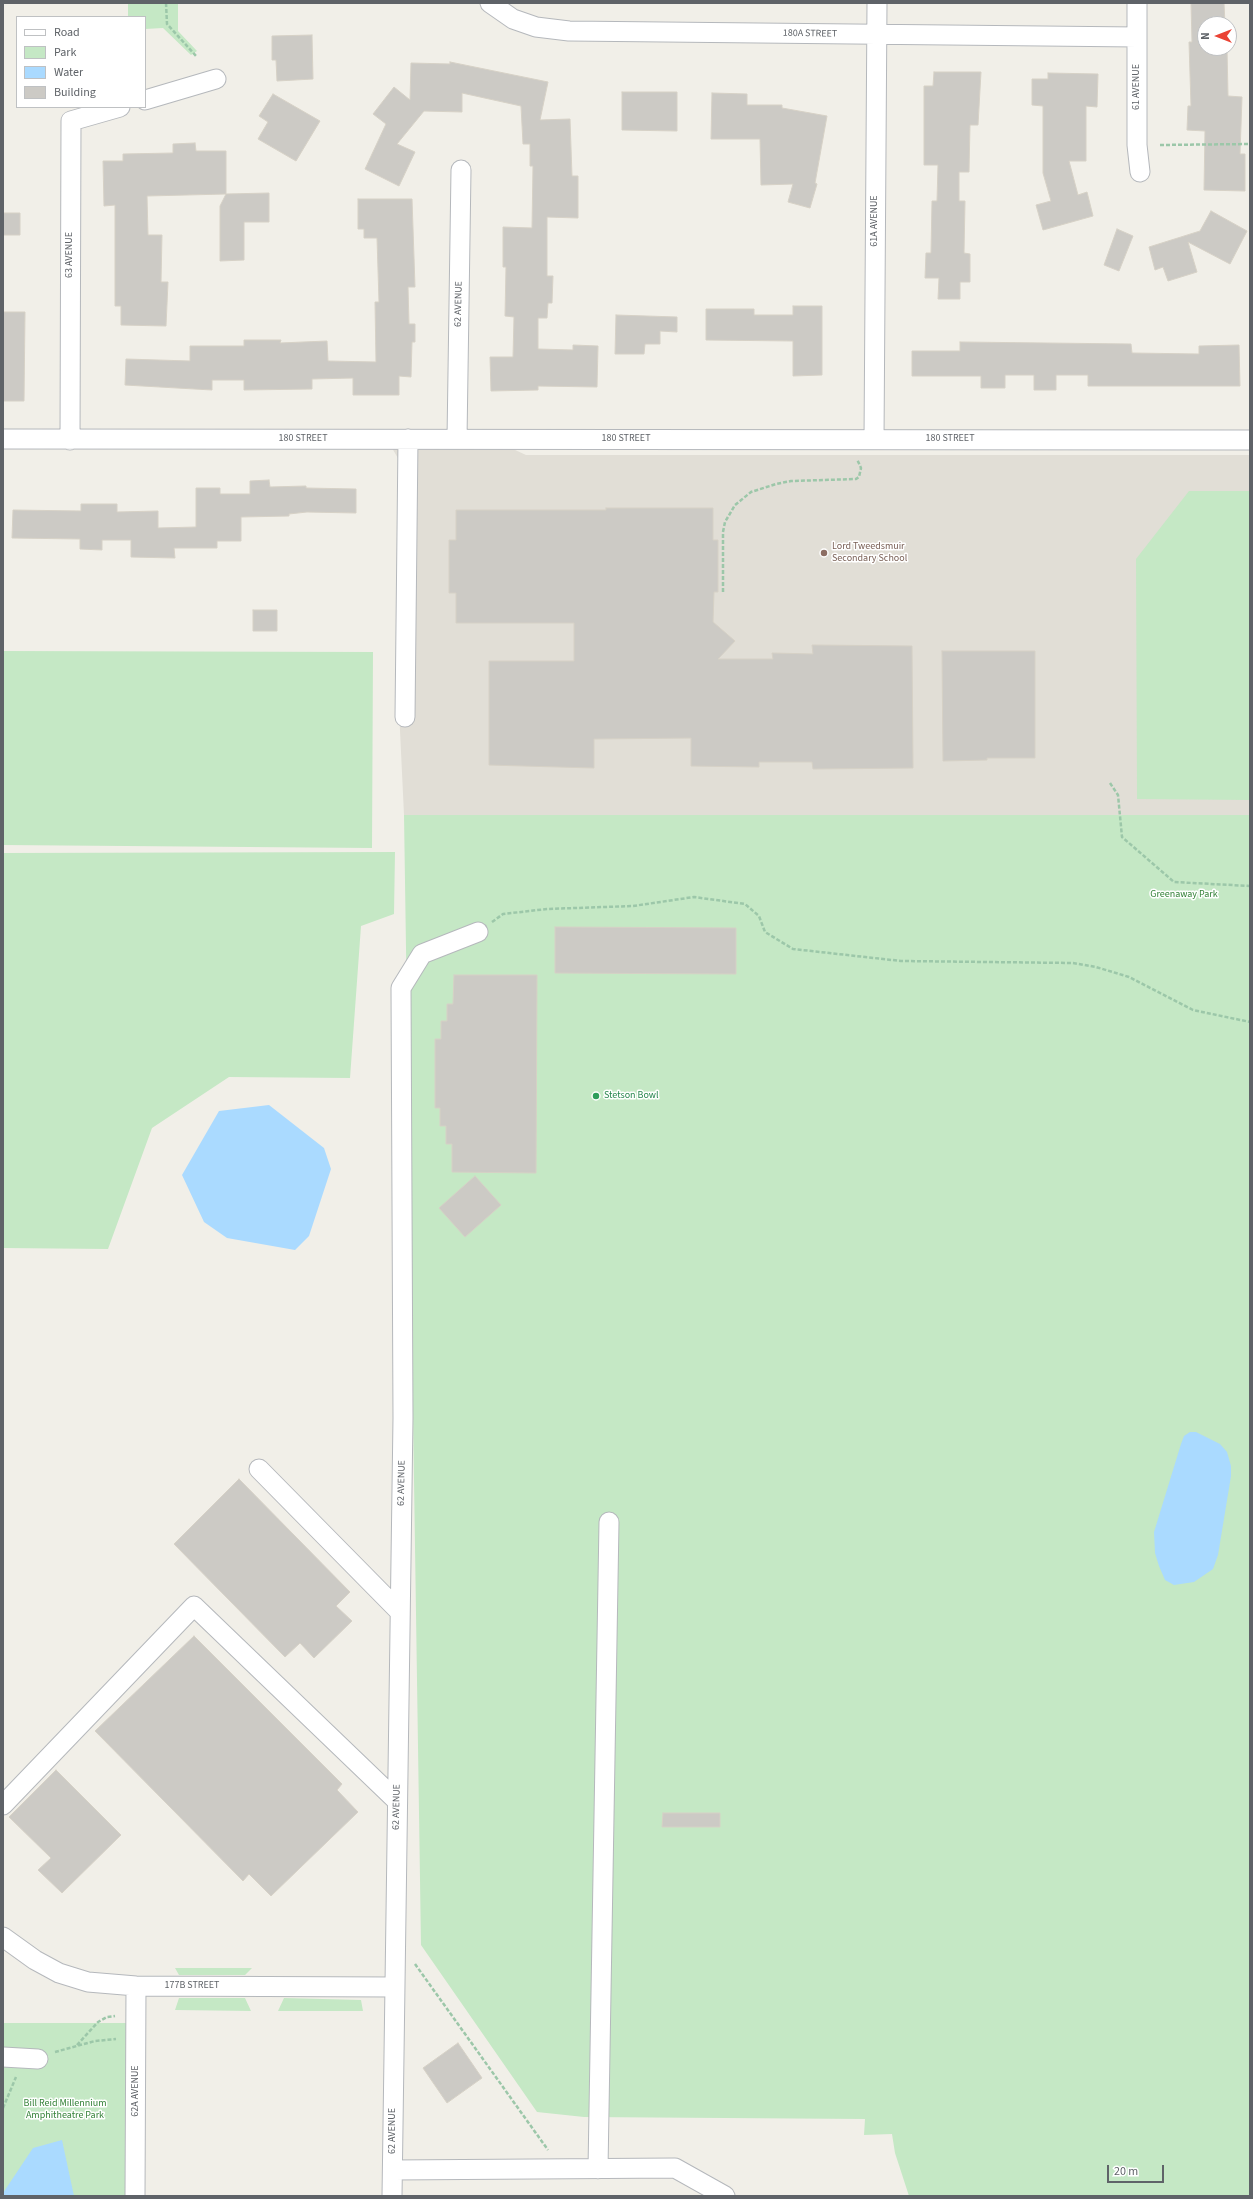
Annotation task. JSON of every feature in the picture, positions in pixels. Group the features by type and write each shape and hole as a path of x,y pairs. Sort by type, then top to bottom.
{"street":[{"name":"180A STREET","path":"490,3 513,19 536,27 569,32 1137,37"},
{"name":"61A AVENUE","path":"874,439 877,3"},
{"name":"61 AVENUE","path":"1137,3 1137,145 1140,172"},
{"path":"146,100 216,79"},
{"name":"63 AVENUE","path":"70,440 71,121 116,108"},
{"name":"62 AVENUE","path":"457,439 461,170"},
{"name":"180 STREET","path":"3,439 1250,440"},
{"path":"405,717 408,439"},
{"name":"62 AVENUE","path":"392,2196 403,1418 401,988 422,954 478,932"},
{"path":"259,1469 400,1612"},
{"path":"598,2169 609,1522"},
{"path":"3,1805 194,1606 397,1801"},
{"name":"177B STREET","path":"3,1938 35,1960 59,1973 88,1982 136,1986 394,1987"},
{"name":"62A AVENUE","path":"135,2196 136,1986"},
{"path":"3,2057 38,2059"},
{"path":"393,2170 675,2168 725,2196"}],"path":[{"path":"166,3 167,24 197,57"},
{"path":"1160,145 1250,144"},
{"path":"723,592 723,532 725,522 735,505 751,492 776,484 791,481 856,479 859,477 861,468 860,463 855,458"},
{"path":"1110,783 1118,795 1122,837 1174,882 1250,886"},
{"path":"478,932 503,914 547,909 633,906 694,897 745,904 759,916 765,932 793,948 901,961 1081,964 1096,967 1129,978 1193,1010 1250,1022"},
{"path":"413,1961 541,2140"},
{"path":"77,2045 98,2022 107,2017 115,2016"}],"shaded area":[{"name":"Lord Tweedsmuir Secondary School","path":"392,448 513,449 526,455 1250,455 1250,815 404,815 396,646 399,460"}],"green space":[{"path":"128,3 178,3 178,31 197,51 191,55 163,28 146,29 146,16 128,16"},
{"path":"1189,491 1250,491 1250,800 1137,799 1136,559"},
{"path":"3,651 373,652 372,848 3,845"},
{"name":"Greenaway Park","path":"404,815 1250,815 1250,2196 909,2196 895,2153 892,2134 864,2135 865,2119 584,2117 537,2112 421,1945"},
{"path":"395,852 394,914 361,926 350,1078 229,1077 152,1128 108,1249 3,1248 3,853"},
{"path":"175,1968 252,1968 245,1975 179,1975"},
{"path":"179,1998 245,1998 251,2011 175,2010"},
{"path":"284,1998 361,2000 363,2011 278,2011"},
{"name":"Bill Reid Millennium Amphitheatre Park","path":"3,2023 128,2023 126,2196 3,2196"}],"water":[{"path":"269,1105 324,1148 331,1169 309,1236 295,1250 227,1238 204,1222 182,1175 219,1111"},
{"path":"1190,1432 1196,1432 1220,1444 1227,1452 1231,1466 1231,1476 1218,1555 1213,1569 1194,1582 1174,1585 1165,1580 1159,1566 1155,1553 1154,1532 1181,1444 1184,1436"},
{"path":"62,2140 74,2196 3,2196 3,2193 33,2148"}],"building":[{"path":"1191,3 1224,3 1225,16 1197,16 1197,56 1227,56 1228,96 1242,97 1240,154 1245,154 1245,191 1204,190 1205,131 1187,130 1188,106 1191,106 1189,42 1192,42"},
{"path":"312,35 313,79 277,81 276,60 272,60 272,36"},
{"path":"450,62 548,82 540,120 570,119 572,176 578,176 578,218 547,217 547,276 553,276 552,303 548,303 547,318 538,318 538,349 573,350 573,345 598,346 597,387 538,386 538,390 491,391 490,357 513,357 514,317 505,316 506,267 503,267 503,227 532,228 533,166 530,166 530,144 523,144 521,106 462,93 462,112 424,111 397,144 415,152 399,186 365,169 386,124 373,114 394,87 410,100 411,63 450,64"},
{"path":"934,72 981,72 978,125 970,125 969,172 959,172 959,201 965,201 964,253 970,254 970,282 960,282 960,299 938,299 939,278 925,278 926,253 931,253 932,201 937,201 938,165 924,165 924,86 933,86"},
{"path":"1048,73 1098,74 1097,107 1086,106 1086,161 1069,161 1078,195 1087,192 1093,216 1043,230 1036,205 1051,201 1043,173 1043,106 1032,105 1032,79 1048,79"},
{"path":"622,92 677,92 677,131 622,130"},
{"path":"712,93 747,94 747,105 782,105 782,108 827,116 815,183 817,184 810,208 788,202 793,184 761,185 760,139 711,139"},
{"path":"273,94 320,121 296,161 258,139 268,122 259,116"},
{"path":"195,143 196,151 226,151 226,194 147,196 148,235 162,235 161,282 168,282 166,326 121,325 121,306 115,306 115,205 104,206 103,161 123,161 123,154 173,153 173,144"},
{"path":"269,193 269,222 244,222 244,260 220,261 220,206 226,194"},
{"path":"358,199 412,199 415,287 408,287 409,324 415,324 415,342 412,342 411,377 399,376 399,395 353,395 353,378 312,379 312,389 244,390 244,380 212,380 212,390 125,385 126,359 190,361 190,346 244,346 244,340 281,340 280,343 327,341 328,361 376,362 375,302 379,302 377,238 364,238 364,229 358,229"},
{"path":"1211,211 1247,231 1230,264 1188,242 1197,272 1168,281 1163,267 1155,270 1149,247 1200,231"},
{"path":"3,213 20,213 20,235 3,235"},
{"path":"1117,229 1133,236 1119,271 1104,265"},
{"path":"793,306 822,306 822,375 793,376 793,341 706,340 706,309 754,309 754,315 793,315"},
{"path":"3,312 25,312 24,401 3,401"},
{"path":"616,315 677,317 677,332 660,331 660,344 645,344 644,354 615,354"},
{"path":"960,342 1131,344 1132,353 1199,354 1199,346 1239,345 1240,386 1088,386 1088,375 1056,375 1056,390 1034,390 1034,375 1005,375 1005,388 981,388 981,376 912,376 912,351 960,351"},
{"path":"269,480 270,487 306,486 306,488 356,489 356,513 307,512 289,514 289,516 241,517 241,541 217,541 217,548 174,548 175,558 131,557 131,540 102,540 102,550 80,549 80,539 12,538 13,510 81,511 81,504 117,504 117,512 158,511 158,528 196,527 196,488 220,488 220,494 250,494 250,481"},
{"path":"606,508 713,508 713,540 718,540 718,592 714,592 713,622 735,641 718,659 773,659 772,653 813,654 812,645 912,646 913,768 813,769 812,762 759,762 759,767 691,766 691,738 594,739 594,768 489,765 489,661 574,661 574,623 456,623 456,593 449,593 449,540 456,540 456,510 606,510"},
{"path":"253,610 277,610 277,631 253,631"},
{"path":"942,651 1035,651 1035,758 987,758 987,760 943,761"},
{"path":"555,927 736,928 736,974 555,973"},
{"path":"454,975 537,975 536,1173 452,1172 452,1144 446,1144 446,1126 440,1126 440,1108 435,1108 435,1039 441,1039 441,1021 447,1021 447,1004 453,1004"},
{"path":"475,1176 501,1205 465,1237 439,1208"},
{"path":"239,1479 350,1592 336,1606 352,1621 314,1658 300,1643 285,1657 174,1544"},
{"path":"194,1636 342,1784 337,1790 358,1812 271,1896 249,1874 243,1881 95,1731"},
{"path":"56,1770 121,1835 62,1893 38,1870 51,1858 9,1817"},
{"path":"663,1813 720,1813 720,1827 662,1827"},
{"path":"458,2043 482,2078 447,2103 423,2068"}],"place":[{"name":"Lord Tweedsmuir Secondary School","path":"824,553"},
{"name":"Stetson Bowl","path":"596,1096"}]}
